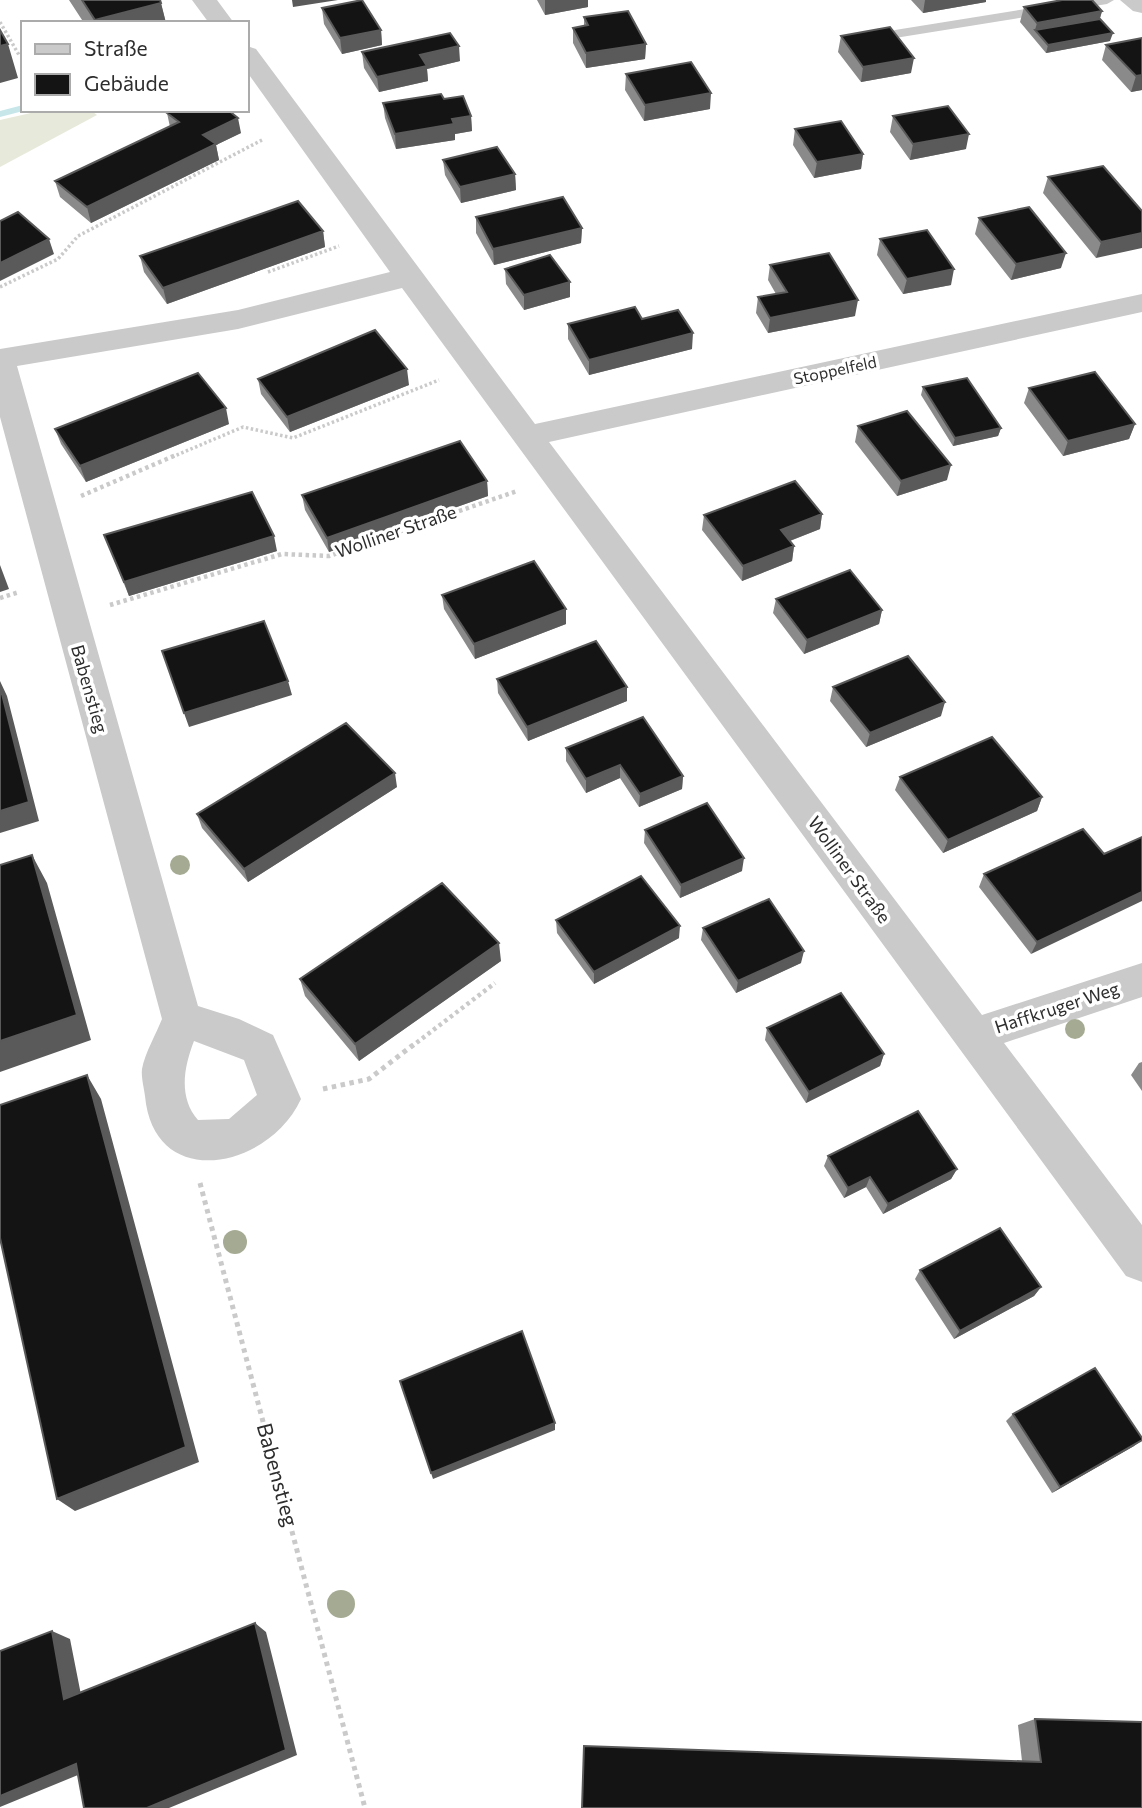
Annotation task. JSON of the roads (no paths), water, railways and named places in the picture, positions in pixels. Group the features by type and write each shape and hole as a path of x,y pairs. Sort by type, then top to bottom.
{"street":[{"path":"204,0 220,21"},
{"path":"1132,0 1142,6"},
{"name":"Wolliner Straße","path":"248,55 475,366 1142,1261"},
{"name":"Babenstieg","path":"182,1019 69,618 0,359 59,346 182,329 352,294 409,276"},
{"name":"Stoppelfeld","path":"528,436 1142,303"},
{"name":"Haffkruger Weg","path":"972,1036 1142,980"},
{"path":"182,1019 225,1031 259,1048 280,1099 257,1127 216,1143 187,1139 168,1117 163,1069 182,1019"}],"lane":[{"path":"895,34 1107,0"}],"waterway":[{"path":"0,114 21,109"}]}
